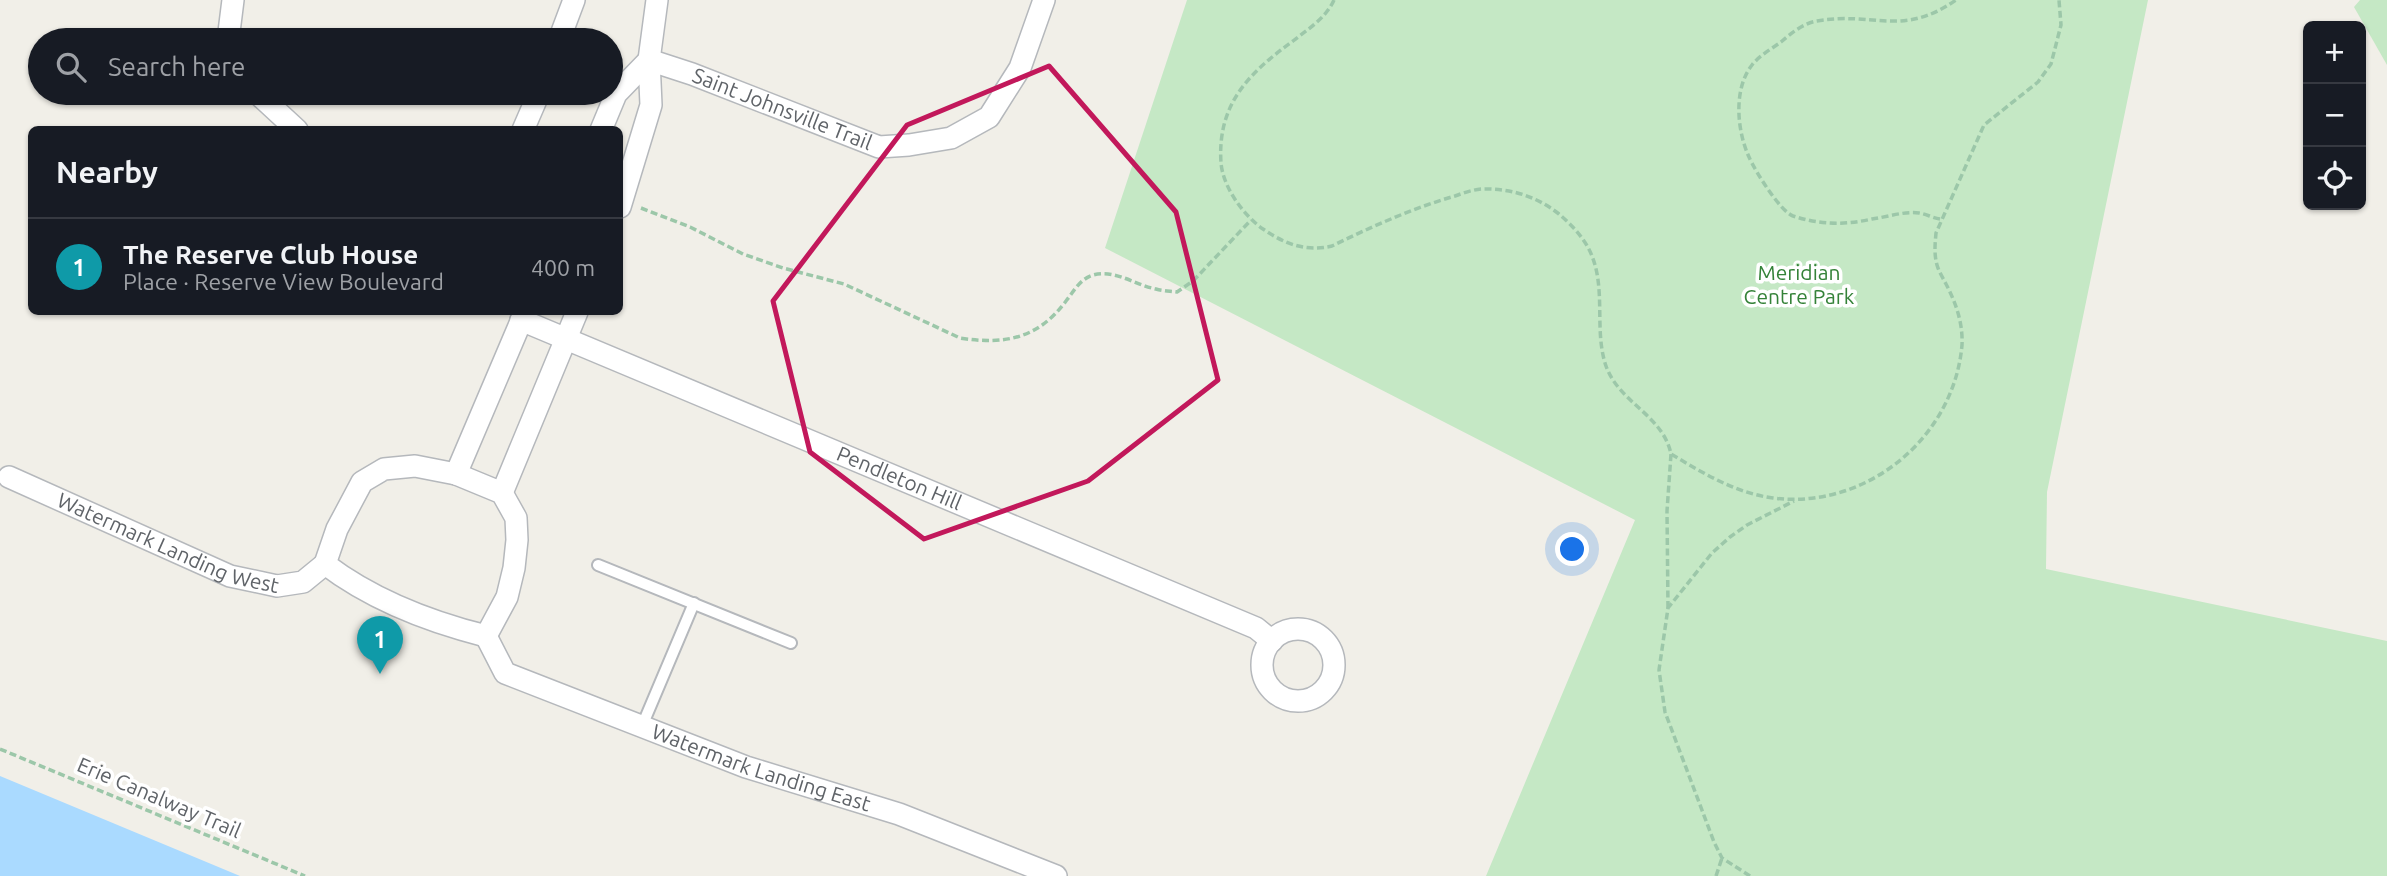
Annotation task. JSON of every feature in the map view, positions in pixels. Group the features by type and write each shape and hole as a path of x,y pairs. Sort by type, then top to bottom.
{"street":[{"path":"230,28 233,0"},
{"path":"564,28 574,0"},
{"path":"629,207 651,105 649,60 657,0"},
{"name":"Saint Johnsville Trail","path":"649,60 692,74 879,147 909,145 951,138 989,117 1020,68 1044,0"},
{"path":"623,87 649,60"},
{"path":"270,105 293,126"},
{"path":"525,126 534,105"},
{"path":"603,126 611,105"},
{"path":"502,494 576,315"},
{"path":"456,474 523,316"},
{"name":"Pendleton Hill","path":"523,316 566,338 1256,628 1272,641"},
{"path":"415,466 456,474 502,494 516,518 515,559 507,597 486,636 440,624 348,581 325,564 337,529 362,482 384,469 415,466"},
{"name":"Watermark Landing West","path":"9,477 230,576 278,586 303,582 325,564"},
{"name":"Watermark Landing East","path":"486,636 505,673 746,767 899,814 1056,876"}],"lane":[{"path":"598,565 791,643"},
{"path":"642,726 694,603"}],"path":[{"path":"1334,0 1315,24 1267,59 1236,95 1223,123 1220,145 1222,168 1235,198 1251,220 1287,243 1304,248 1332,246 1412,211 1478,189 1508,190 1528,195 1548,205 1581,237 1592,256 1599,297 1602,347 1609,373 1618,388 1662,430 1669,442 1668,608 1659,670 1665,712 1701,811 1722,858 1750,876"},
{"path":"1941,220 1920,213 1826,224 1790,215 1770,190 1749,156 1740,130 1739,109 1742,83 1752,64 1795,31 1815,21 1918,20 1956,0"},
{"path":"1671,454 1713,479 1757,494 1796,500 1847,492 1874,479 1897,464 1928,433 1944,410 1951,393 1962,346 1958,310 1938,268 1934,252 1936,233 1984,125 2038,82 2051,64 2061,24 2059,0"},
{"path":"629,207 690,227 743,254 844,284 960,338 976,340 1018,338 1040,328 1060,309 1082,280 1093,275 1105,274 1130,279 1154,289 1177,292 1208,267 1251,220"},
{"path":"1668,608 1712,552 1747,525 1796,500"},
{"name":"Erie Canalway Trail","path":"0,749 305,876"},
{"path":"1716,876 1722,858"}],"highlighted area":[{"path":"1049,66 1176,212 1218,380 1088,481 924,539 810,452 773,301 907,125"}],"green space":[{"name":"Meridian Centre Park","path":"1187,0 2148,0 2047,492 2046,569 2387,641 2387,876 1486,876 1635,520 1105,248"},
{"path":"2360,0 2387,0 2387,65 2366,28 2366,21 2362,21 2354,7"}],"water":[{"path":"0,776 240,876 0,876"}],"place":[{"name":"The Reserve Club House","path":"380,674"}]}
